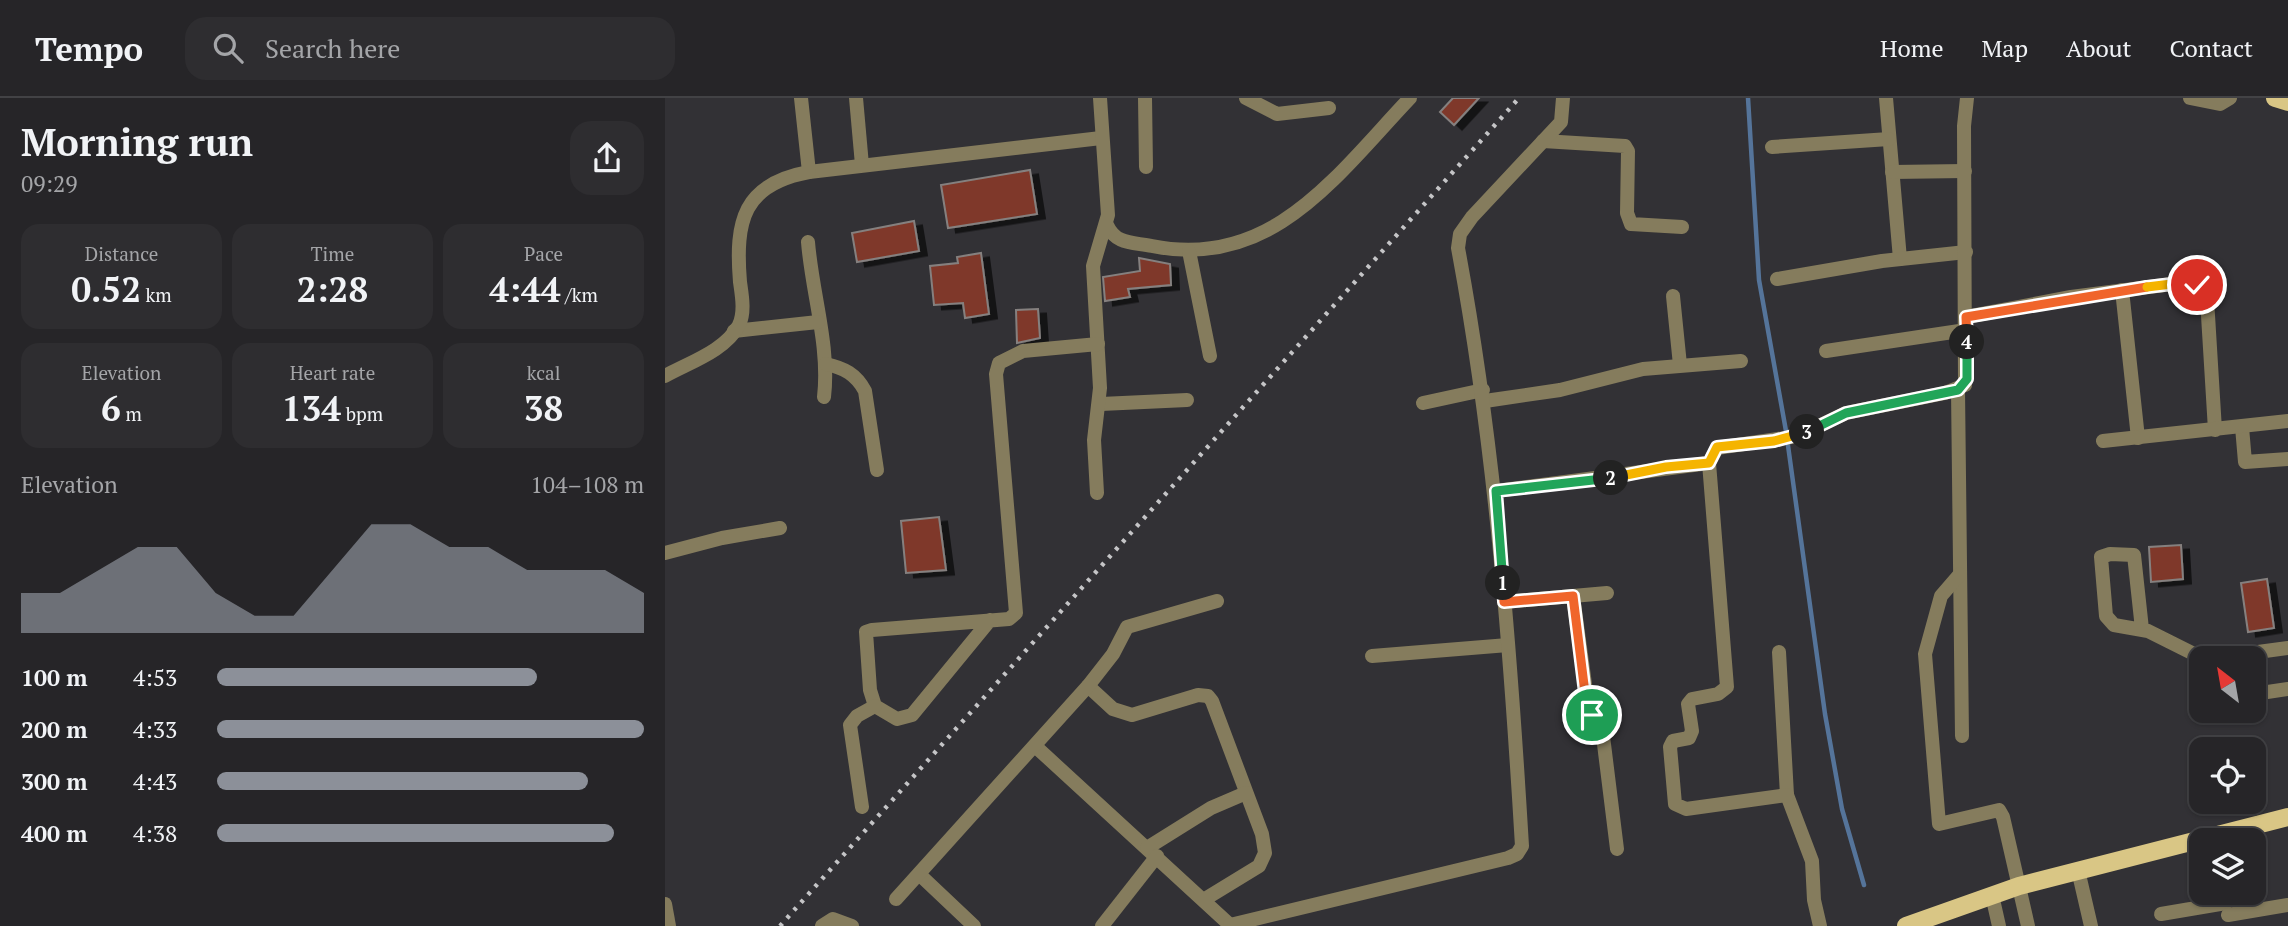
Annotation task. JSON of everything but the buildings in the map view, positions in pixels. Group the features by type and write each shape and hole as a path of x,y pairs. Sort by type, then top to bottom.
{"main road":[{"path":"2275,98 2288,102"},
{"path":"2251,828 2288,817"},
{"path":"1906,926 2019,886 2189,845"}],"street":[{"path":"801,98 809,172"},
{"path":"856,98 862,165"},
{"path":"1100,98 1107,225 1111,233 1122,242 1189,251 1221,248 1244,242 1286,221 1363,148 1410,98"},
{"path":"1145,98 1146,167"},
{"path":"1246,98 1277,114 1329,108"},
{"path":"1035,746 1231,925 1517,854 1522,846 1496,491 1484,396 1458,248 1460,234 1561,122 1563,98"},
{"path":"1886,98 1900,259"},
{"path":"1787,795 1686,809 1675,804 1670,747 1673,741 1689,738 1692,731 1688,704 1692,699 1718,694 1727,688 1709,463 1717,447 1798,436 1846,413 1958,390 1967,379 1967,98"},
{"path":"2190,98 2220,104 2230,98"},
{"path":"665,376 717,348 734,331 743,309 739,250 749,205 761,188 773,181 809,172 862,165 1101,138"},
{"path":"1772,147 1889,139"},
{"path":"1543,141 1625,146 1628,151 1627,213 1631,224 1682,226"},
{"path":"1892,172 1965,171"},
{"path":"1097,493 1094,440 1101,404 1094,256 1107,225"},
{"path":"808,242 826,364 824,397"},
{"path":"1189,251 1210,356"},
{"path":"1777,279 1900,259 1966,252"},
{"path":"1826,351 2122,290 2188,282 2203,288 2207,299 2215,430"},
{"path":"2122,290 2138,438"},
{"path":"1673,296 1680,365"},
{"path":"734,331 818,322"},
{"path":"990,620 912,715 897,719 875,706 870,690 866,632 990,620 1009,619 1016,613 996,374 999,363 1023,351 1098,344"},
{"path":"1423,403 1560,390 1630,371 1741,361"},
{"path":"826,364 847,370 865,391 877,470"},
{"path":"1958,390 1962,736"},
{"path":"1101,404 1187,400"},
{"path":"2103,441 2288,421"},
{"path":"2242,427 2245,462 2288,459"},
{"path":"1496,491 1709,463"},
{"path":"665,553 703,542 779,528"},
{"path":"2142,629 2134,555 2109,554 2101,557 2106,616 2114,625 2142,629 2194,654 2243,654 2288,648"},
{"path":"1960,574 1941,596 1925,654 1939,824 1999,810 2003,817 2028,926"},
{"path":"1504,602 1607,593"},
{"path":"1573,596 1588,706 1602,728 1617,849"},
{"path":"896,899 1088,686 1113,654 1127,627 1217,601"},
{"path":"1372,656 1508,645"},
{"path":"1779,652 1787,795 1812,861 1814,900 1820,926"},
{"path":"1088,686 1113,709 1132,715 1198,695 1209,696 1262,834 1264,859 1259,866 1205,899"},
{"path":"2266,692 2288,689"},
{"path":"862,807 850,725 857,716 875,706"},
{"path":"1102,926 1152,852 1212,808 1246,793"},
{"path":"2078,870 2091,926"},
{"path":"920,874 974,926"},
{"path":"1992,895 1999,926"},
{"path":"665,904 669,926"},
{"path":"2161,914 2288,905"},
{"path":"822,926 833,919 852,926"}],"waterway":[{"path":"1748,98 1759,280 1786,431 1825,714 1842,809 1864,885"}],"railway":[{"path":"780,926 1519,98"}],"route":[{"path":"1592,715 1585,693 1573,596 1504,602 1496,491 1634,475 1666,467 1709,463 1711,453 1717,447 1798,436 1846,413 1958,390 1965,385 1967,379 1966,317 2071,297 2188,282 2197,285"}]}
